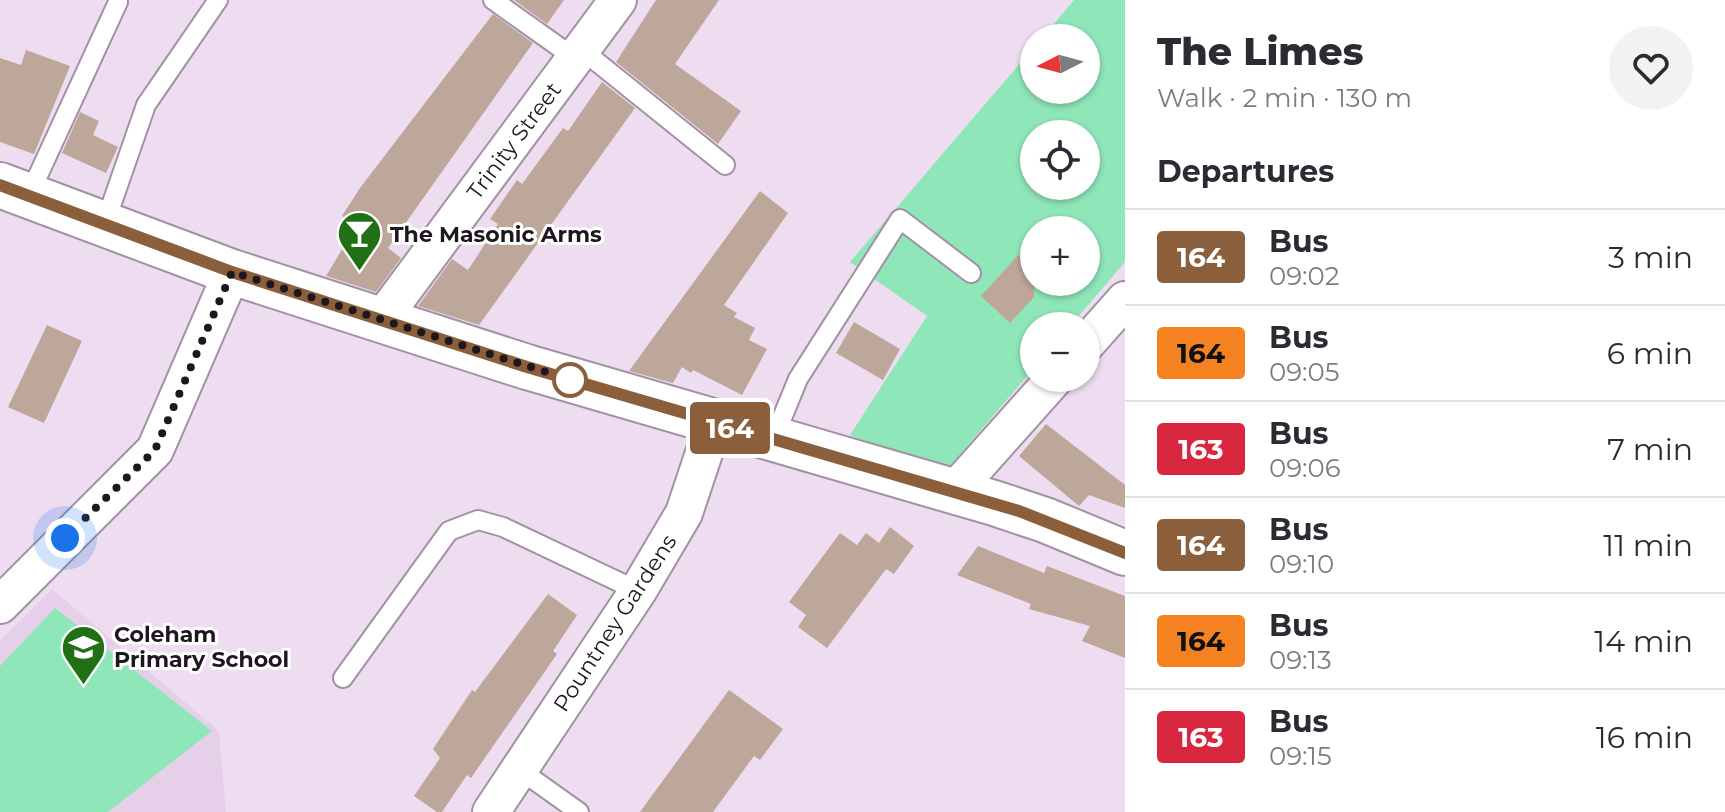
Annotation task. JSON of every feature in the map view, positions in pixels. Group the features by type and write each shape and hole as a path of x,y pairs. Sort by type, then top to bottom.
{"street":[{"name":"Trinity Street","path":"381,320 618,0"},
{"path":"14,190 232,272 714,423 1045,520 1125,553"},
{"path":"0,605 155,450 232,272"},
{"path":"1100,328 1125,300"},
{"path":"959,496 964,480 1043,392"},
{"name":"Pountney Gardens","path":"491,812 638,591 684,513 714,423"}],"lane":[{"path":"105,223 146,105 218,0"},
{"path":"493,0 579,54 725,165"},
{"path":"14,190 118,2"},
{"path":"773,440 798,379 900,219 971,273"},
{"path":"343,678 449,531 478,520 503,527 638,591"},
{"path":"520,770 579,812"}],"shaded area":[{"name":"Coleham Primary School","path":"52,589 219,731 226,812 0,812 0,641"}],"green space":[{"path":"1074,0 1125,0 1125,262 1100,291 1100,216 1020,216 1020,296 1096,296 1082,312 1020,312 1020,384 944,473 850,435 927,316 850,262 1020,63 1020,104 1100,104 1100,24 1054,24"},
{"name":"Coleham Primary School","path":"55,608 212,731 108,812 0,812 0,666"}],"building":[{"path":"514,0 564,0 547,24"},
{"path":"656,0 719,0 675,64 741,111 718,144 616,62"},
{"path":"493,14 533,43 388,248 401,258 376,292 326,276 356,226 342,216"},
{"path":"26,50 70,66 34,154 0,142 0,58 21,65"},
{"path":"602,82 635,108 479,325 418,306 452,259 468,270 498,224 490,219 517,180 522,184 563,128 568,131"},
{"path":"80,112 99,121 93,135 118,147 106,173 62,153"},
{"path":"760,191 788,213 724,305 737,313 734,317 755,328 749,340 767,349 742,395 682,367 673,383 629,371"},
{"path":"1020,253 1020,296 1034,297 1010,323 981,296"},
{"path":"854,322 900,349 883,380 836,353"},
{"path":"47,325 82,341 44,423 8,407"},
{"path":"1046,424 1125,485 1125,508 1089,495 1079,506 1019,456"},
{"path":"890,527 914,546 894,574 886,569 827,648 798,627 806,615 789,602 840,533 857,545 866,533 879,543"},
{"path":"978,546 1044,573 1047,566 1125,596 1125,658 1082,641 1090,626 1029,609 1031,604 957,575"},
{"path":"548,594 577,615 553,651 557,654 471,778 467,775 442,812 437,812 414,796 440,758 433,749 472,690 475,692"},
{"path":"729,690 783,729 760,760 754,756 713,812 640,812"}],"bus line":[{"name":"164","path":"0,185 232,272 527,367 959,496 994,503 1125,553"}],"place":[{"name":"The Masonic Arms","path":"359,273"},
{"name":"Coleham Primary School","path":"83,686"}],"route":[{"path":"65,538 155,450 232,272 581,383 570,380"}]}
